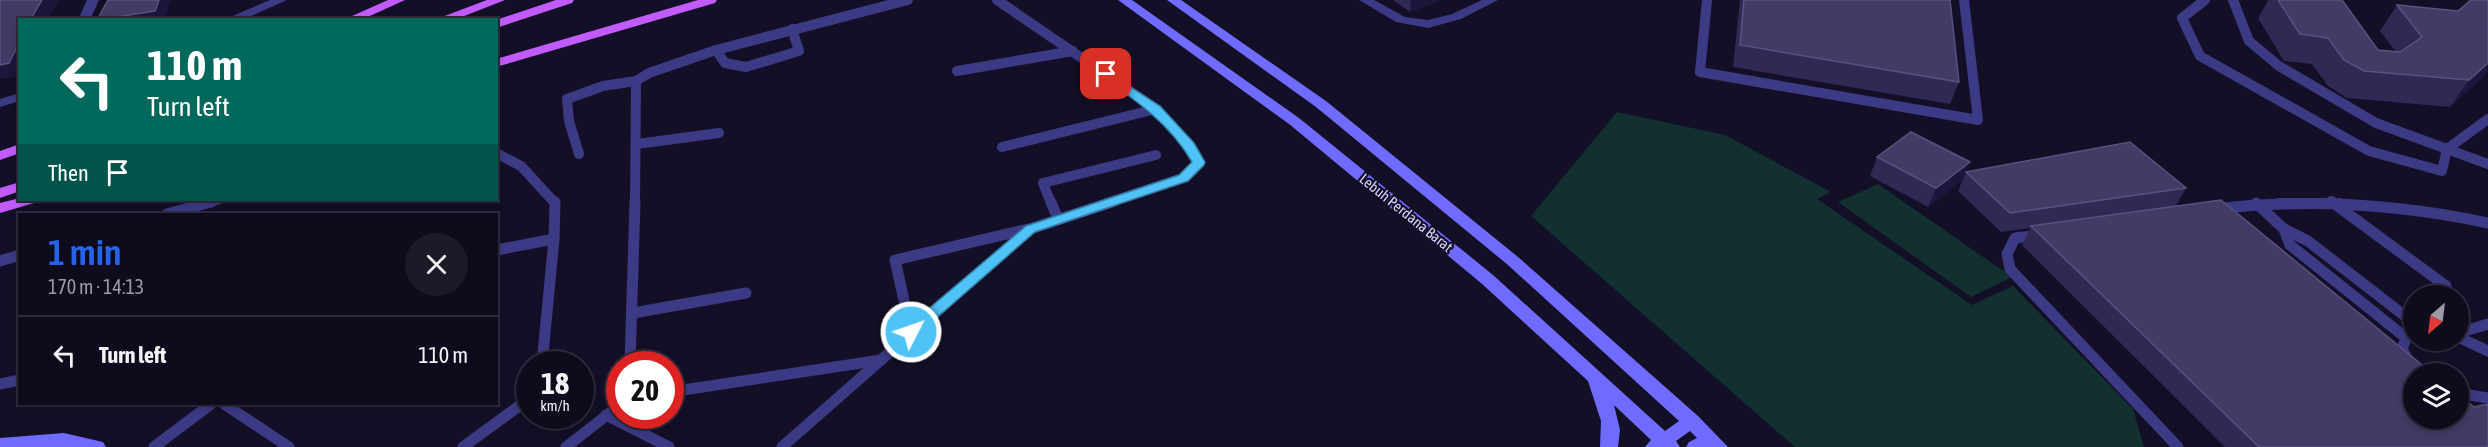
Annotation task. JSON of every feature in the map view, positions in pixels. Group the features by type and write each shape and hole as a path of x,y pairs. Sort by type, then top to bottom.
{"main road":[{"path":"354,18 399,0"},
{"path":"446,18 499,0"},
{"path":"498,23 568,0"},
{"path":"498,62 711,0"},
{"path":"0,156 18,149"},
{"path":"0,165 18,159"},
{"path":"0,193 18,187"},
{"path":"0,208 25,201"}],"street":[{"path":"85,18 93,0"},
{"name":"Lebuh Perdana Barat","path":"1124,0 1294,121 1487,279 1594,376 1663,445"},
{"name":"Lebuh Perdana Barat","path":"1173,0 1330,111 1513,261 1692,422 1708,444"},
{"path":"1365,0 1389,16 1407,23 1428,26 1454,18 1492,0"},
{"path":"234,18 274,1"},
{"path":"0,103 18,98"},
{"path":"1594,376 1609,413 1611,426 1609,447"},
{"path":"1663,445 1692,422"},
{"path":"0,445 64,440 97,447"}],"lane":[{"path":"579,154 568,121 567,99 603,86 636,81 649,73 716,50 908,0"},
{"path":"911,332 895,260 1030,229 1183,178 1199,162 1189,146 1156,109 997,0"},
{"path":"1707,0 1700,72 1978,120 1964,0"},
{"path":"2205,0 2182,18 2200,56 2369,151 2442,171 2447,150 2488,119"},
{"path":"2233,0 2249,41 2279,66 2376,123 2488,164"},
{"path":"716,50 725,63 746,67 799,51 792,29"},
{"path":"957,71 1073,51"},
{"path":"631,351 637,144 636,81"},
{"path":"1002,147 1156,109"},
{"path":"637,144 719,133"},
{"path":"498,154 521,166 555,202 555,239 543,351"},
{"path":"1058,219 1044,183 1155,155"},
{"path":"170,213 213,201"},
{"path":"2331,201 2445,285"},
{"path":"2199,211 2256,203 2331,201 2445,213 2488,223"},
{"path":"2256,203 2284,229 2308,241 2403,314"},
{"path":"782,447 1030,229"},
{"path":"2284,229 2290,245 2403,330"},
{"path":"2050,233 2015,238 2007,254 2010,269 2178,447"},
{"path":"498,250 555,239"},
{"path":"0,261 18,256"},
{"path":"633,313 746,293"},
{"path":"2469,331 2488,324"},
{"path":"2469,341 2488,351"},
{"path":"2403,342 2401,345 2404,355 2412,363"},
{"path":"684,390 881,360"},
{"path":"0,384 18,380"},
{"path":"2469,395 2488,398"},
{"path":"154,447 210,405"},
{"path":"226,405 289,447"},
{"path":"463,447 516,408"},
{"path":"566,447 606,415"},
{"path":"634,429 669,447"}],"green space":[{"path":"1617,112 1725,135 1831,192 1817,199 1972,305 2013,286 2133,409 2144,447 1795,447 1531,216"},
{"path":"1878,184 2012,277 1971,297 1838,202"}],"building":[{"path":"0,0 42,0 31,18 18,18 18,45 9,63 0,65"},
{"path":"108,0 159,0 155,11 98,18"},
{"path":"1744,0 1950,0 1959,82 1740,45"},
{"path":"2278,0 2342,0 2378,50 2400,52 2422,37 2397,5 2458,11 2471,0 2488,0 2488,63 2469,80 2364,71 2344,60 2328,38 2300,34"},
{"path":"1911,132 1970,162 1936,188 1877,157"},
{"path":"2130,142 2186,188 2010,213 1966,172"},
{"path":"2221,200 2420,363 2403,363 2403,429 2469,429 2469,403 2474,407 2488,404 2488,447 2259,447 2031,226"}],"route":[{"path":"911,332 1030,229 1183,178 1199,162 1189,146 1156,109 1106,74"}]}
